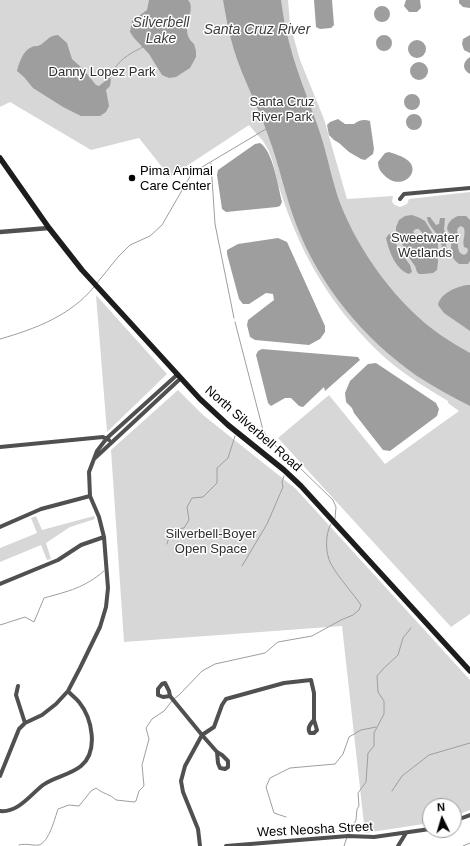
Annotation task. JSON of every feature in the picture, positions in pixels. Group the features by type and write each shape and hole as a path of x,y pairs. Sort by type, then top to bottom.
{"main road":[{"name":"North Silverbell Road","path":"0,158 49,228 82,270 179,376 214,413 284,470 301,486 470,671"}],"street":[{"path":"400,198 404,194 470,188"},
{"path":"0,232 49,228"},
{"path":"0,776 1,768 19,729 25,723 42,715 56,704 68,691 100,628 106,607 108,588 104,537 99,517 90,496 89,472 96,451 179,376"},
{"path":"0,447 103,437 109,440"},
{"path":"0,527 41,509 90,496"},
{"path":"0,584 58,560 81,544 104,537"},
{"path":"200,846 198,829 183,792 181,781 185,766 202,736 214,727 222,705 226,699 284,682 311,680 314,693 314,720"},
{"path":"18,686 16,695 25,723"},
{"path":"0,811 5,812 15,808 49,781 80,766 89,755 92,745 90,726 85,711 68,691"},
{"path":"170,696 202,736 217,752"},
{"name":"West Neosha Street","path":"226,846 348,836 374,837 422,830"},
{"path":"398,846 406,833"}],"green space":[{"path":"0,0 288,0 290,24 300,60 324,119 347,199 393,196 392,202 400,207 407,204 409,199 470,192 470,614 451,627 278,438 329,395 385,464 459,411 448,403 448,401 411,378 390,362 359,332 332,298 299,241 278,184 274,165 262,140 249,125 170,177 139,138 91,150 10,102 0,107"},
{"path":"96,295 167,374 107,432"},
{"name":"Silverbell-Boyer Open Space","path":"178,390 203,415 296,489 470,680 470,810 462,813 462,798 422,798 422,824 365,833 342,626 124,642 111,450"},
{"path":"36,516 42,530 94,516 95,519 70,527 46,543 51,559 47,560 41,545 0,562 0,548 37,533 31,518"}],"water":[{"name":"Silverbell Lake","path":"149,0 188,0 190,4 191,9 187,33 194,44 196,57 190,68 176,77 169,78 162,75 149,54 130,32 132,21 147,10"},
{"name":"Santa Cruz River","path":"223,0 281,0 285,26 292,54 321,136 337,195 348,222 369,259 395,294 426,324 442,336 470,353 470,406 417,376 379,345 361,328 345,309 317,268 296,224 268,135 234,50"},
{"path":"314,0 332,0 334,25 331,28 320,29 316,27"},
{"path":"406,0 420,0 421,8 417,12 409,12 404,6"},
{"path":"459,0 470,0 470,8 463,7 459,3"},
{"path":"379,6 385,6 390,11 388,20 385,22 379,22 374,17 374,11"},
{"path":"58,35 67,43 72,59 83,69 96,85 99,86 109,78 111,79 110,86 106,90 109,106 106,112 100,116 81,116 63,107 33,88 17,71 20,61 26,51 32,47 38,46 49,38"},
{"path":"381,35 387,35 392,40 390,49 387,51 381,51 376,46 376,40"},
{"path":"470,35 470,53 464,50 462,44 463,39"},
{"path":"417,40 423,43 426,49 423,55 417,58 411,55 408,49 411,43"},
{"path":"470,57 470,74 464,68 464,64"},
{"path":"419,62 425,65 428,71 425,77 419,80 413,77 410,71 413,65"},
{"path":"409,94 415,94 420,99 418,108 415,110 409,110 404,105 404,99"},
{"path":"411,114 417,114 422,119 420,128 417,130 411,130 406,125 406,119"},
{"path":"338,119 345,124 354,124 362,120 370,121 374,149 373,154 365,160 361,159 349,152 329,135 327,125"},
{"path":"260,143 265,147 272,161 282,202 280,206 277,207 226,212 222,209 217,175 218,170 255,144"},
{"path":"389,152 404,158 411,164 413,169 411,174 403,181 397,182 391,180 380,171 378,162 385,153"},
{"path":"412,215 425,221 438,242 437,270 433,273 419,274 404,251 401,238 396,232 396,227 399,220 405,216","holes":["419,229 423,234 419,241 413,231"]},
{"path":"458,216 466,216 470,220 470,261 468,264 459,264 452,256 451,252 451,239 447,229 449,222","holes":["461,226 464,228 464,247 468,250 464,255 460,253 459,250 457,230"]},
{"path":"427,217 430,217 436,225 439,224 440,218 445,218 444,230 447,236 446,257 443,256 440,240 427,220"},
{"path":"389,234 395,236 397,247 410,265 412,272 409,274 404,272 393,259 386,238"},
{"path":"278,238 287,242 325,326 325,332 320,339 309,345 255,340 250,337 247,325 248,320 274,300 273,294 266,293 249,304 243,304 239,299 227,250 238,244"},
{"path":"470,285 470,331 444,313 438,305 439,301 446,293 461,286"},
{"path":"262,349 358,357 360,360 325,391 324,387 303,407 299,406 291,398 285,398 271,406 268,403 256,355 258,351"},
{"path":"376,363 436,403 439,409 437,416 390,451 383,450 346,402 345,393 350,381 368,364"}],"waterway":[{"path":"115,68 124,58 143,47"},
{"path":"110,78 112,74"},
{"path":"97,283 130,245 150,236 162,225 192,173 266,129"},
{"path":"211,163 215,224 234,318"},
{"path":"0,339 39,326 63,314 85,297 94,287"},
{"path":"235,322 263,430 268,439 333,500 336,507 335,519"},
{"path":"167,544 171,530 184,528 189,520 187,507 192,498 203,497 217,483 217,468 228,458 235,436"},
{"path":"242,566 267,524 283,487 282,482 284,476"},
{"path":"174,699 202,671 215,664 265,653 278,642 312,636 353,615 359,610 361,605 337,574 329,560 327,538 331,524"},
{"path":"0,625 25,617 34,622 44,598 69,591 83,585 104,571"},
{"path":"349,834 356,820 357,809 359,806 358,793 366,782 368,753 374,746 374,733 384,714 384,701 378,692 377,676 398,655 403,638 411,628"},
{"path":"19,845 39,845 43,843 49,835 58,809 69,805 79,806 91,791 96,788 116,800 136,801 139,791 144,786 142,765 149,739 146,728 152,719 164,711 172,701"},
{"path":"286,817 274,813 266,787 270,778 290,768 335,764 343,754 349,737 361,730 376,727"},
{"path":"392,791 402,776 429,755 470,743"},
{"path":"344,846 347,837"},
{"path":"463,846 470,843"}],"place":[{"name":"Pima Animal Care Center","path":"132,178"}],"park label":[{"name":"Danny Lopez Park","path":"102,72"},
{"name":"Santa Cruz River Park","path":"282,110"},
{"name":"Sweetwater Wetlands","path":"425,246"}]}
